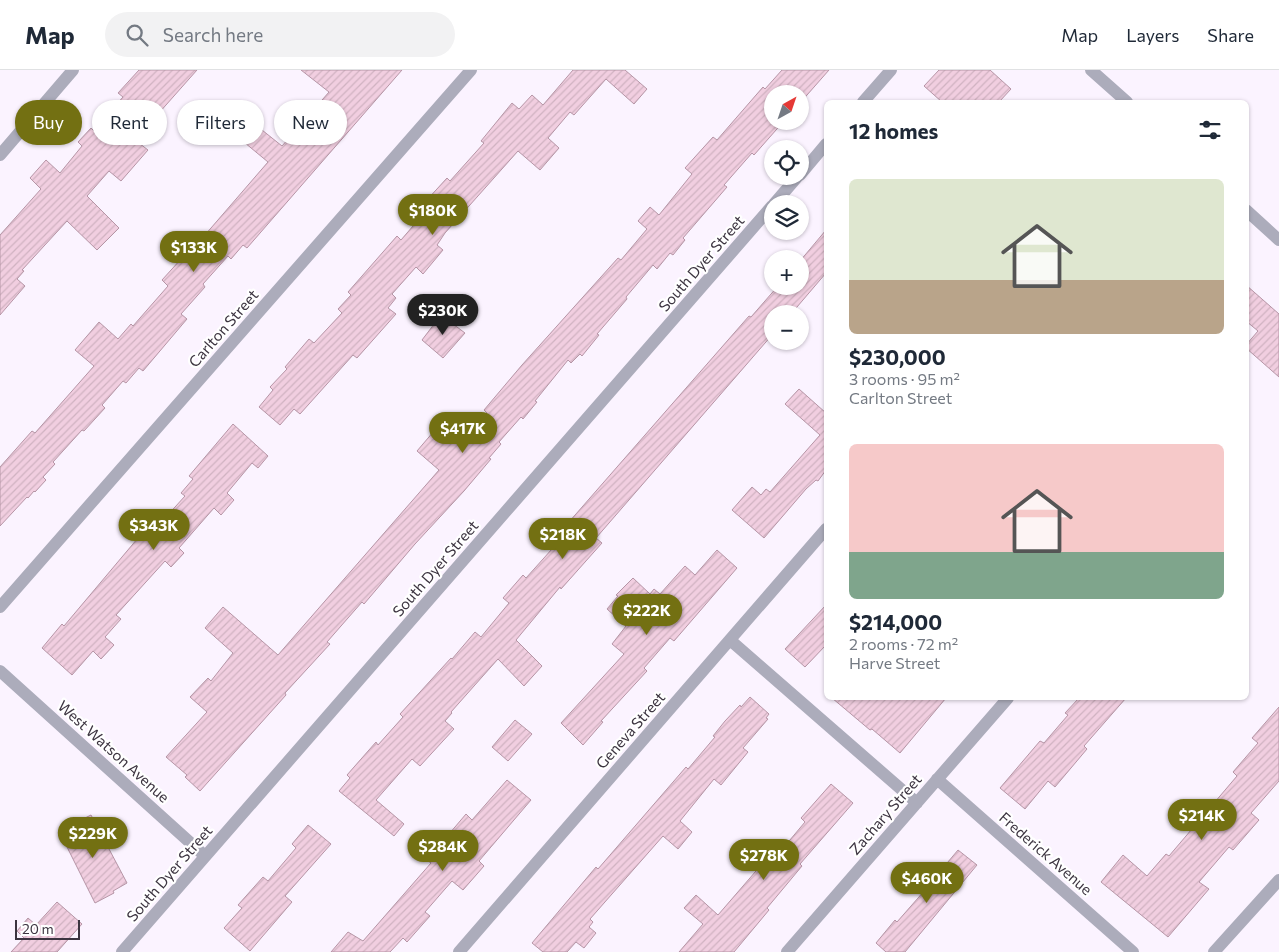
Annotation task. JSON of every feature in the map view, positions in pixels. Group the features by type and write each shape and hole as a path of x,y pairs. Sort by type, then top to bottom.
{"street":[{"path":"0,155 73,70"},
{"name":"Carlton Street","path":"0,606 471,70"},
{"path":"865,100 891,70"},
{"path":"1091,70 1125,100"},
{"name":"South Dyer Street","path":"809,164 824,146"},
{"name":"South Dyer Street","path":"782,195 791,185"},
{"path":"1249,213 1279,240"},
{"name":"South Dyer Street","path":"122,952 764,216"},
{"name":"Geneva Street","path":"458,952 824,531"},
{"path":"730,640 917,803"},
{"name":"West Watson Avenue","path":"0,671 206,856"},
{"name":"Zachary Street","path":"787,952 1006,700"},
{"name":"Frederick Avenue","path":"937,779 1133,952"},
{"path":"1214,952 1279,880"}],"building":[{"path":"139,70 197,70 167,104 167,100 120,100 123,97 118,93"},
{"path":"301,70 402,70 347,133 347,100 322,100 329,92"},
{"path":"573,70 625,70 647,89 634,104 606,79 574,115 570,112 548,138 559,148 540,170 518,151 445,233 437,245 443,250 423,274 416,267 392,294 396,298 388,308 396,314 357,358 353,355 300,414 294,409 280,425 259,407 273,390 270,387 287,369 285,367 309,339 314,343 342,313 338,309 351,295 348,292 397,236 401,240 431,205 426,201 447,178 450,181 484,143 481,141 512,103 519,109 532,95 543,105"},
{"path":"782,70 829,70 809,93 809,85 769,85"},
{"path":"939,70 990,70 1011,89 1001,100 940,100 924,86"},
{"path":"763,87 764,130 776,130 767,140 764,140 764,144 754,155 752,153 724,185 727,187 683,238 685,240 673,255 670,253 657,269 653,265 597,334 599,335 582,356 580,354 571,363 568,360 523,419 521,417 499,442 501,444 489,458 491,459 464,491 415,544 364,604 362,602 327,642 330,644 200,791 185,777 187,775 166,757 207,712 190,697 208,678 211,681 233,653 205,628 223,607 278,655 439,470 417,451 440,424 462,443 487,413 484,410 522,365 618,258 621,260 647,229 638,221 650,207 659,215 692,174 685,168 713,137 717,140"},
{"path":"91,128 92,145 142,145 148,150 121,181 109,171 87,196 119,228 97,250 67,221 22,270 24,271 17,279 25,286 0,315 0,235 41,189 30,178 46,160 60,173 82,146 82,138"},
{"path":"264,132 274,140 274,145 337,145 247,248 243,245 231,259 228,256 203,284 205,287 181,314 187,319 143,371 139,368 126,383 123,381 102,405 105,408 53,462 55,464 43,477 46,480 0,526 0,467 32,431 35,433 94,366 75,350 99,322 118,339 131,324 133,326 168,286 162,280 191,248 192,250 268,162 247,145 264,145"},
{"path":"824,232 824,275 809,293 809,250"},
{"path":"1249,288 1279,314 1279,377 1249,351 1249,342 1258,331 1249,324"},
{"path":"770,295 807,295 799,305 764,305 764,344 596,538 602,543 561,589 560,587 516,640 542,666 524,686 498,659 445,721 454,729 420,766 412,759 376,800 404,824 394,836 339,791 350,778 347,775 376,742 378,745 403,717 400,714 475,632 481,637 509,603 503,598 523,575 526,578 552,549 548,546 749,316 751,317"},
{"path":"441,315 465,333 443,358 422,340"},
{"path":"799,389 824,411 824,473 818,481 816,480 806,489 764,538 732,510 752,487 761,495 766,489 770,492 820,435 785,404"},
{"path":"233,424 268,456 258,468 252,463 227,493 234,500 221,515 214,508 179,548 184,553 171,567 165,561 116,615 121,619 105,637 114,645 101,659 93,651 72,675 42,648 62,624 64,626 143,532 145,534 153,525 156,528 185,496 181,493 193,479 189,476"},
{"path":"717,550 737,568 674,641 670,638 644,668 647,671 601,721 603,722 583,745 561,723 624,654 612,644 626,626 607,609 618,596 616,595 633,578 650,594 654,589 660,594 685,566 695,575"},
{"path":"824,607 824,647 805,667 785,649"},
{"path":"750,697 769,714 766,718 768,719 743,748 748,752 721,785 714,779 680,821 692,832 678,849 663,836 590,919 593,922 589,927 596,933 584,948 576,942 567,952 543,952 532,943 596,867 598,869 686,767 688,769 715,737 713,736 725,721"},
{"path":"834,700 944,700 900,753 872,729 870,730"},
{"path":"1077,700 1124,700 1084,746 1087,749 1055,787 1048,781 1025,809 1000,788 1040,741 1044,743 1068,715 1065,713"},
{"path":"1279,707 1279,781 1251,813 1259,820 1233,850 1229,847 1199,882 1209,889 1168,937 1101,882 1123,855 1147,876 1166,854 1169,856 1237,776 1233,772 1258,743 1252,738"},
{"path":"515,720 532,734 508,761 492,747"},
{"path":"507,780 531,800 479,861 484,866 463,890 452,881 425,912 430,916 407,942 403,938 390,952 331,952 348,932 363,941 431,863 427,860 466,814 472,820"},
{"path":"831,784 853,803 800,864 802,866 767,908 769,910 734,952 679,952 703,924 684,908 696,895 718,915 762,864 754,857 764,845 771,850 773,848 779,853 805,822 801,818"},
{"path":"91,815 127,883 113,891 114,893 95,903 59,831"},
{"path":"308,825 331,844 285,896 292,902 250,951 224,928 242,908 238,905 263,877 268,881 296,848 292,844"},
{"path":"958,850 977,865 905,952 886,952 876,943 895,920 897,922 925,890 921,887 939,866 942,869"},
{"path":"57,902 82,924 57,952 11,952 24,938 17,931 28,918 36,925"}]}
